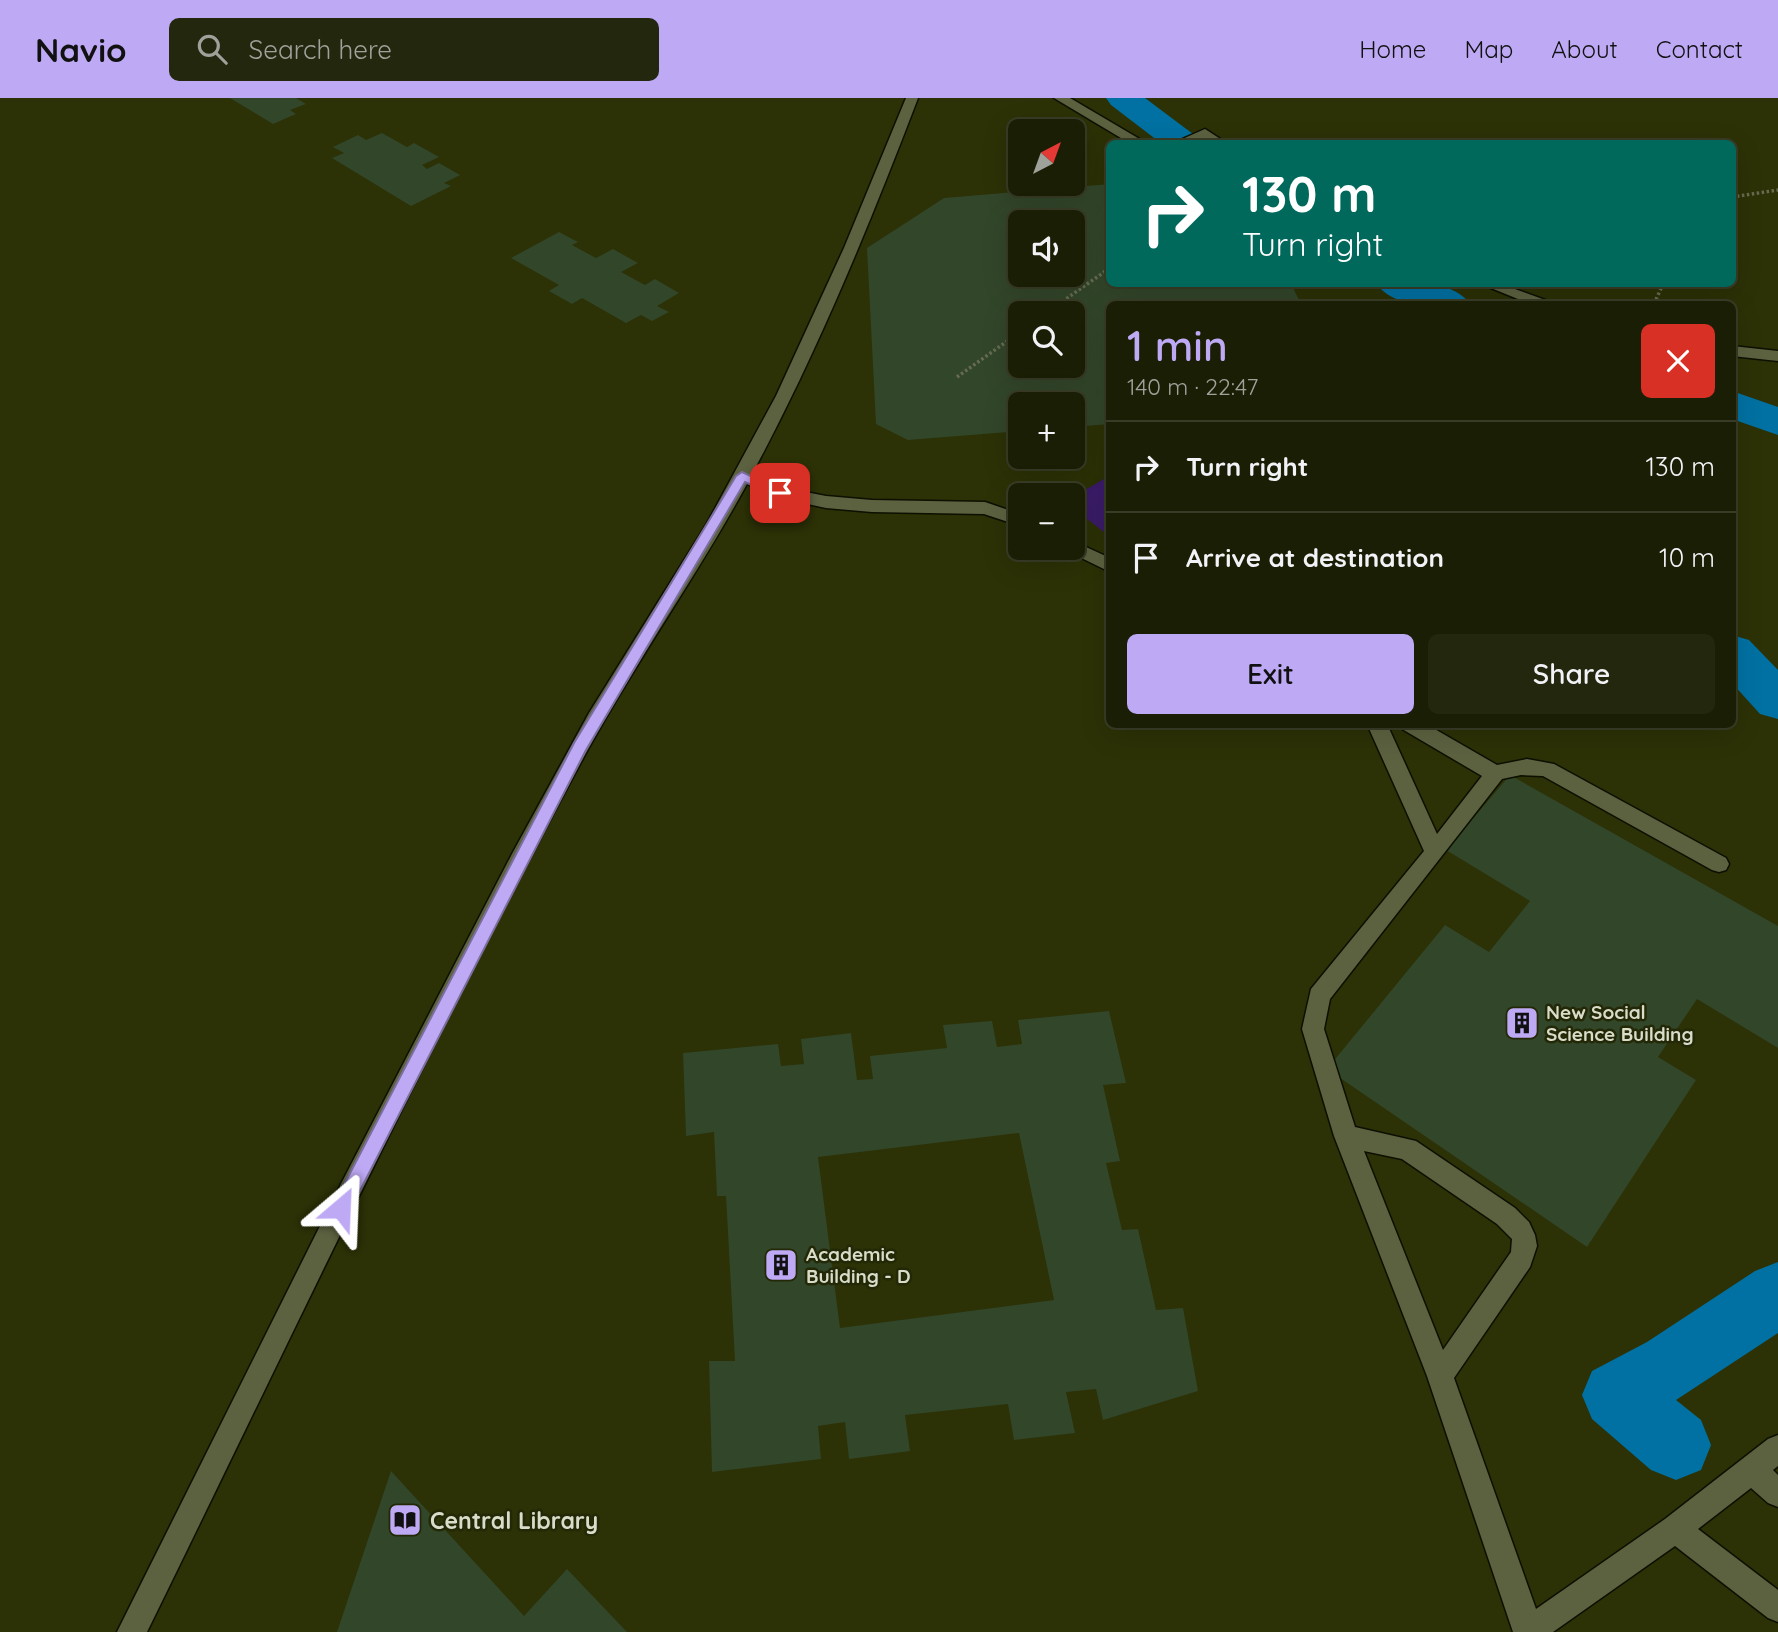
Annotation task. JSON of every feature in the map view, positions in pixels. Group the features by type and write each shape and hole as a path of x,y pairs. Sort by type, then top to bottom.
{"street":[{"path":"132,1632 378,1133 579,747 742,476 810,343 869,209 912,98"},
{"path":"1060,98 1135,140"},
{"path":"1187,140 1205,133 1216,140"},
{"path":"1496,287 1532,301"},
{"path":"1736,351 1778,356"},
{"path":"742,476 780,493 826,502 985,508 1008,516"},
{"path":"1085,553 1106,564"},
{"path":"1379,728 1436,852"},
{"path":"1416,728 1495,774"},
{"path":"1719,864 1547,769 1528,765 1511,767 1495,774 1436,852 1319,996 1313,1029 1346,1136 1440,1376 1528,1632 1675,1529 1778,1449"},
{"path":"1346,1136 1408,1149 1512,1221 1525,1238 1526,1248 1521,1259 1440,1376"},
{"path":"1751,1470 1778,1493"},
{"path":"1675,1529 1778,1608"}],"path":[{"path":"1736,196 1778,190"},
{"path":"1063,301 1106,271"},
{"path":"957,377 1008,341"}],"shaded area":[{"path":"0,98 1778,98 1778,1632 0,1632"},
{"path":"1106,478 1106,534 1085,517 1085,490"}],"building":[{"path":"230,98 296,98 306,104 290,110 296,114 273,124"},
{"path":"382,133 407,147 414,143 439,157 422,165 427,169 439,163 460,175 444,183 451,186 411,206 332,158 344,153 333,147 358,135 366,140"},
{"path":"1106,184 1106,287 1292,287 1300,301 1106,301 1106,424 1085,426 1085,392 1008,392 1008,432 908,440 876,424 867,248 944,198 1008,193 1008,196 1085,196 1085,186"},
{"path":"559,232 578,242 572,245 596,258 613,249 638,263 621,272 645,285 655,279 679,293 657,306 669,312 652,321 641,315 626,323 582,298 572,304 549,291 559,285 511,258"},
{"name":"New Social Science Building","path":"1510,775 1778,926 1778,1048 1697,999 1658,1057 1696,1080 1587,1247 1327,1069 1445,925 1489,952 1530,901 1446,850"},
{"name":"Academic Building - D","path":"1109,1011 1126,1083 1103,1085 1120,1161 1106,1163 1122,1230 1138,1229 1156,1310 1183,1308 1198,1391 1103,1420 1096,1389 1066,1392 1075,1433 1014,1440 1008,1404 905,1415 910,1451 849,1459 845,1422 818,1426 821,1459 712,1472 709,1361 735,1361 726,1196 717,1196 714,1132 686,1136 683,1053 778,1044 781,1066 804,1064 801,1039 851,1033 857,1080 873,1079 870,1056 947,1048 943,1025 992,1021 997,1047 1022,1044 1018,1020","holes":["1019,1133 1054,1300 840,1328 818,1157"]},
{"name":"Central Library","path":"391,1471 524,1616 567,1569 627,1632 337,1632"}],"waterway":[{"path":"1123,98 1180,140"},
{"path":"1404,287 1442,301"},
{"path":"1736,406 1778,422"},
{"path":"1736,656 1778,701"},
{"path":"1676,1445 1616,1395 1671,1366 1778,1294"}],"place":[{"name":"New Social Science Building","path":"1522,1023"},
{"name":"Academic Building - D","path":"781,1265"},
{"name":"Central Library","path":"405,1520"}],"route":[{"path":"341,1208 579,747 742,476 780,493"}]}
